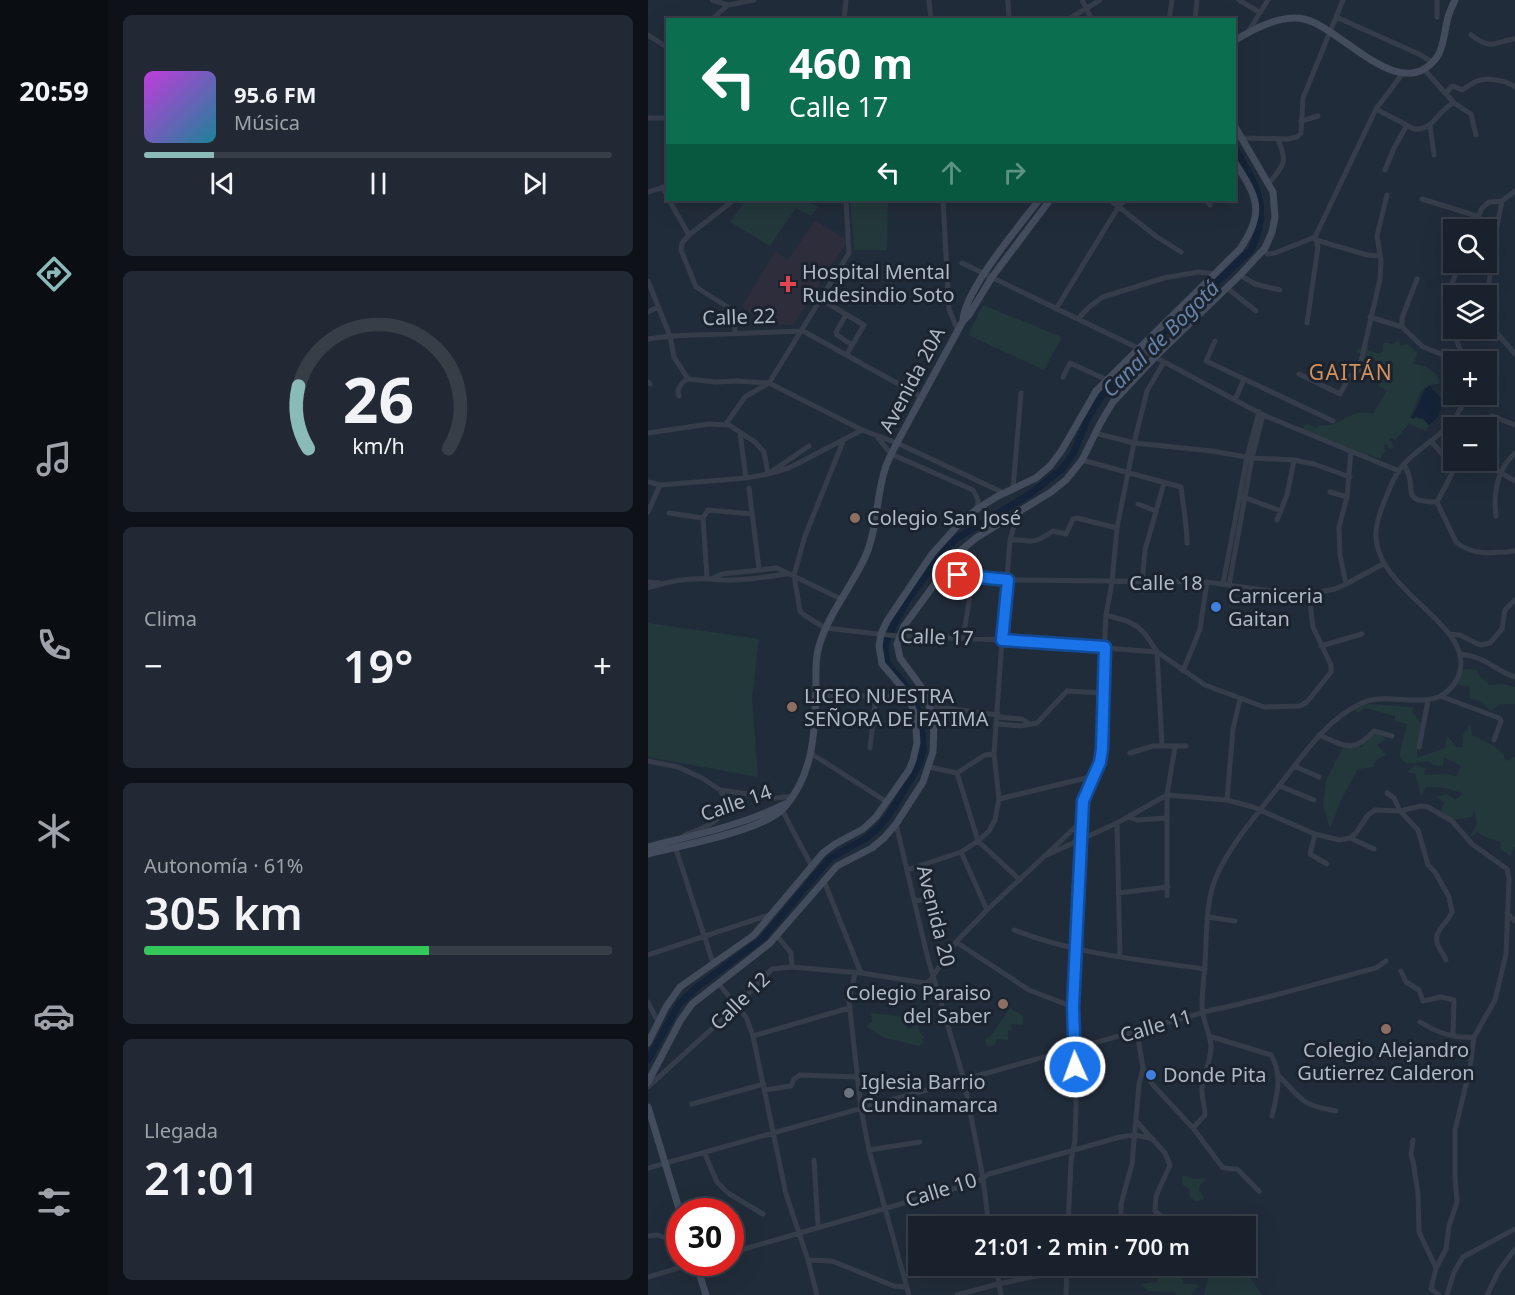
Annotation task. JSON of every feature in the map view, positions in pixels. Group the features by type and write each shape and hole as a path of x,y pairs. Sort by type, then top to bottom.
{"main road":[{"path":"1236,40 1248,32 1286,19 1307,19 1388,70 1412,72 1432,63 1441,48 1455,0"},
{"path":"648,1082 684,1014 695,1000 763,950 837,866 880,842 896,824 923,782 929,767 934,736 930,706 922,686 898,654 897,646 898,636 942,574 967,545 1060,486 1082,460 1113,402 1154,356 1263,251 1270,237 1275,217 1275,197 1236,128"},
{"path":"648,1043 680,987 754,935 811,865 831,846 868,826 909,770 915,753 917,721 908,696 882,663 879,651 890,615 932,554 949,534 977,509 1036,478 1055,461 1091,398 1240,249 1250,232 1256,204 1254,192 1236,163"},
{"name":"Avenida 20A","path":"963,321 963,312 984,274 1038,201"},
{"name":"Avenida 20A","path":"891,454 963,321 1049,201"},
{"path":"792,799 801,785 812,754 816,663 819,645 825,628 868,552 882,478 891,454"},
{"name":"Calle 14","path":"648,847 674,844 743,829 770,820 792,799"},
{"name":"Calle 14","path":"648,854 765,814 792,799"},
{"path":"648,1107 676,1198"},
{"path":"700,1276 706,1295"}],"street":[{"path":"712,0 728,5 754,0"},
{"path":"844,18 846,0"},
{"path":"1008,0 1009,18"},
{"path":"1082,0 1091,18"},
{"path":"1070,18 1100,0"},
{"path":"1169,18 1172,0"},
{"path":"1195,18 1197,0"},
{"path":"1239,0 1259,12"},
{"path":"1248,32 1268,0"},
{"path":"1243,138 1278,140 1297,137 1301,133 1303,98 1343,0"},
{"path":"1437,0 1437,16"},
{"path":"930,1 931,18"},
{"path":"713,18 728,5"},
{"path":"1336,17 1419,54 1432,63"},
{"path":"648,35 666,47"},
{"path":"1471,35 1484,44 1492,45 1515,39"},
{"path":"1423,68 1454,103 1471,114 1476,135"},
{"path":"1307,323 1318,247 1315,239 1376,109 1403,72"},
{"path":"1445,93 1453,86 1462,90 1477,80 1509,83 1515,87"},
{"path":"1376,109 1419,130 1430,125 1445,107 1454,103"},
{"path":"1301,121 1318,116"},
{"path":"648,118 666,118"},
{"path":"1386,170 1394,148 1407,125"},
{"path":"1430,125 1434,155"},
{"path":"1269,183 1285,161 1278,140"},
{"path":"649,188 665,186"},
{"path":"1476,219 1482,208 1489,202 1502,201 1515,191"},
{"path":"1299,374 1340,394 1350,376 1359,370 1380,279 1377,236 1388,195"},
{"path":"1422,199 1477,216"},
{"path":"670,201 689,235"},
{"path":"733,201 689,235 682,243 681,250 696,287 734,310 735,334"},
{"path":"726,424 745,397 769,383 849,254 846,201"},
{"path":"943,201 949,309 958,331"},
{"path":"1112,201 1157,237 1182,252"},
{"path":"1056,309 1124,201"},
{"path":"1502,201 1489,282 1493,300 1492,324 1515,354"},
{"path":"1263,251 1268,254 1275,253 1315,239 1367,255 1380,256"},
{"path":"962,263 1154,356 1261,413 1399,471"},
{"path":"1078,319 1103,297 1164,278 1198,272 1215,274"},
{"path":"1456,273 1446,300 1445,311 1461,351"},
{"path":"1240,275 1255,284 1280,290"},
{"path":"1402,327 1402,318 1417,279"},
{"path":"648,281 670,336 675,357 688,379"},
{"path":"1227,288 1256,311"},
{"path":"822,300 864,325 847,354"},
{"path":"648,312 658,307"},
{"path":"846,315 836,332 852,345"},
{"path":"1370,317 1402,327 1423,347 1443,355"},
{"name":"Calle 22","path":"648,339 670,336 802,331 847,354 922,398"},
{"path":"1215,341 1206,361 1333,421"},
{"path":"1069,1216 1076,1106 1073,1007 1083,801 1102,749 1106,615 1112,582 1117,528 1147,391 1164,362"},
{"path":"1063,377 1070,363 1107,380"},
{"path":"679,396 678,390 684,380 688,379 769,383 862,430 897,443 1004,493"},
{"path":"1235,400 1244,379"},
{"path":"1013,489 1021,393"},
{"path":"1193,1128 1205,1115 1202,1090 1210,1055 1209,1035 1202,1013 1208,917 1211,890 1224,861 1260,810 1329,723 1371,699 1428,701 1440,696 1451,687 1457,677 1460,654 1457,646 1449,634 1395,580 1383,564 1377,548 1376,533 1378,520 1399,471 1446,429 1456,418 1462,405"},
{"path":"1226,585 1250,457 1261,413"},
{"path":"1497,418 1515,425"},
{"path":"648,434 709,424 726,424 755,442 764,452 768,474"},
{"path":"648,482 660,485 768,474 789,468 862,430"},
{"path":"740,433 746,478"},
{"path":"1095,433 1134,443 1294,460 1314,464 1350,477"},
{"path":"877,437 891,454 973,490 978,500 977,509"},
{"path":"794,575 805,536 844,439"},
{"path":"1431,441 1443,455"},
{"path":"768,474 809,446"},
{"path":"907,461 912,450"},
{"path":"1346,584 1338,541 1350,477 1351,451"},
{"path":"1496,516 1494,503 1500,472 1515,453"},
{"path":"1082,460 1181,487 1187,526 1187,543"},
{"path":"1277,520 1287,495 1294,460"},
{"path":"1404,465 1410,476 1411,494 1414,499 1419,502 1437,502"},
{"path":"1497,470 1515,481"},
{"path":"1437,502 1453,471"},
{"path":"1142,583 1144,550 1164,483"},
{"path":"648,512 660,485"},
{"path":"749,488 759,569"},
{"path":"1330,492 1347,497"},
{"path":"1243,497 1281,511"},
{"path":"1437,502 1456,542 1467,550 1475,552 1515,551"},
{"path":"1138,504 1156,511"},
{"path":"710,578 703,518 708,510 752,514"},
{"path":"669,513 703,518"},
{"path":"907,870 961,852 989,831 995,820 999,799 994,754 1002,640 1010,540 1018,513"},
{"path":"1010,540 1029,543 1038,541 1053,531 1066,534 1073,519 1077,518 1117,528"},
{"name":"Calle 18","path":"942,574 1008,580 1207,582 1290,594 1309,594 1335,589 1383,564"},
{"path":"648,588 759,569 777,568 786,574"},
{"path":"710,578 722,580 794,575 841,598"},
{"name":"Calle 17","path":"794,575 800,611 825,628 898,636 1002,640 1157,652"},
{"path":"963,638 973,577"},
{"path":"648,582 661,584"},
{"path":"1183,671 1200,629 1207,582"},
{"path":"1106,615 1128,621 1137,627 1146,635 1157,652 1205,685 1264,707 1300,706 1307,702 1331,672 1313,627 1309,594"},
{"path":"1449,634 1460,634 1480,645 1490,643 1502,629 1505,610 1515,600"},
{"path":"1322,646 1362,634"},
{"path":"1157,652 1162,746"},
{"path":"1460,654 1474,655 1515,677"},
{"path":"997,724 1021,726 1037,723 1067,691 1102,693"},
{"path":"870,748 876,695"},
{"path":"816,696 908,696"},
{"path":"1440,696 1499,718 1501,721 1494,740"},
{"path":"1227,800 1233,729 1240,699"},
{"path":"1419,747 1428,701"},
{"path":"930,706 1022,720 1028,723"},
{"path":"1319,735 1342,745 1357,746 1374,731 1392,736"},
{"path":"1130,753 1153,746 1186,746"},
{"path":"1167,896 1167,795 1175,747"},
{"path":"812,754 887,802"},
{"path":"929,767 957,773 985,755 994,754"},
{"path":"648,761 678,767 702,778 720,790 792,799"},
{"path":"1294,766 1319,777"},
{"path":"957,773 978,841 1020,880"},
{"path":"999,799 1094,776"},
{"path":"1280,786 1314,801"},
{"path":"713,963 674,844 714,823 725,811 727,804 720,790"},
{"path":"1387,793 1397,802 1400,811 1419,830 1428,865 1435,872 1449,897 1452,912 1437,932 1437,944 1446,960"},
{"path":"1047,855 1117,823 1167,795 1227,800 1260,810 1315,834 1339,840 1350,838 1368,814 1375,810 1400,811 1421,806 1428,807 1452,821 1472,844 1507,869 1509,879 1506,954 1495,1000 1474,1036 1470,1068 1455,1130 1457,1202 1449,1226 1446,1249 1436,1268 1431,1289 1439,1295"},
{"path":"782,810 811,865"},
{"path":"1128,817 1137,820 1167,818"},
{"path":"933,976 956,942 1083,820"},
{"path":"1117,823 1120,957"},
{"name":"Avenida 20","path":"896,824 933,976 964,1080 983,1178 988,1216"},
{"path":"1315,834 1310,854 1327,864"},
{"path":"1350,838 1374,849"},
{"path":"961,852 987,910"},
{"path":"824,881 858,973 849,1008 861,1109 869,1150 909,1295"},
{"path":"1118,893 1168,887"},
{"path":"914,901 931,899"},
{"path":"1507,913 1515,921"},
{"path":"649,952 772,915"},
{"path":"1208,917 1235,921"},
{"path":"1014,930 1077,950 1205,969"},
{"path":"777,936 791,953 792,967"},
{"path":"956,942 1029,990 1073,1007"},
{"name":"Calle 11","path":"648,1168 1074,1048 1376,968 1386,961"},
{"name":"Calle 12","path":"648,1087 737,1006 772,969 792,967 858,973 925,983 930,982 933,976"},
{"path":"1401,971 1406,982 1419,990 1423,1000 1441,998 1454,1000 1453,1036"},
{"path":"718,983 746,1017 753,1036 786,1194 808,1260 816,1295"},
{"path":"648,1002 658,1022"},
{"name":"Calle 12","path":"753,1036 849,1008"},
{"path":"1420,1022 1430,1029 1453,1036 1464,1038 1474,1036"},
{"path":"1137,1032 1143,1068 1153,1085 1193,1128 1222,1168 1237,1168 1259,1191"},
{"path":"1209,1035 1271,1054 1276,1063 1279,1087 1272,1116"},
{"path":"1121,1216 1121,1204 1132,1164 1139,1084 1143,1068"},
{"path":"765,1090 791,1086 794,1079 800,1075 857,1077"},
{"path":"1278,1075 1305,1103 1314,1108 1336,1112"},
{"path":"692,1104 764,1083"},
{"path":"1137,1122 1165,1153 1170,1165 1156,1196 1155,1211 1161,1216"},
{"name":"Calle 10","path":"744,1248 977,1182 983,1178 1120,1137 1136,1135 1153,1139"},
{"path":"1413,1140 1411,1155 1418,1194 1419,1232 1436,1268"},
{"path":"869,1150 920,1142"},
{"path":"704,1152 717,1182 728,1193 748,1207 758,1210 762,1215"},
{"path":"814,1160 818,1226"},
{"path":"1447,1295 1454,1272 1463,1257 1515,1229"},
{"path":"648,1236 658,1235 666,1238"},
{"path":"1487,1295 1498,1272 1512,1258 1515,1249"},
{"path":"808,1260 832,1261 894,1286 907,1287"},
{"path":"648,1277 666,1272"},
{"path":"997,1276 1001,1295"},
{"path":"957,1295 1032,1276"},
{"path":"1066,1276 1066,1295"}],"shaded area":[{"name":"Hospital Mental Rudesindio Soto","path":"815,220 848,241 793,325 766,324 742,307 775,251 788,260"}],"green space":[{"path":"745,201 806,201 818,207 811,216 796,208 770,246 730,222"},
{"path":"850,201 888,201 887,250 854,250"},
{"path":"983,305 1062,337 1044,370 968,335"},
{"path":"1368,341 1368,350 1379,354 1383,351 1383,343 1390,343 1390,345 1398,341 1401,346 1407,344 1418,353 1413,364 1429,369 1440,381 1421,391 1410,417 1413,419 1422,417 1429,425 1426,431 1409,424 1395,440 1392,438 1388,440 1392,442 1392,449 1388,448 1387,444 1384,445 1385,452 1381,459 1369,455 1367,457 1357,450 1353,452 1350,448 1303,429 1306,423 1316,428 1320,425 1334,424 1358,413 1373,414 1387,390 1378,386 1381,379 1368,375 1367,378 1359,372 1361,367 1381,369 1379,363 1370,356 1365,359 1356,351 1359,348 1363,349"},
{"path":"648,623 759,639 752,698 758,777 648,757"},
{"path":"1465,669 1477,670 1489,685 1502,684 1515,687 1515,704 1501,704 1490,711 1481,701 1470,699 1469,686 1456,685 1458,674"},
{"path":"1365,704 1414,707 1412,712 1421,723 1417,758 1445,748 1447,736 1457,747 1463,747 1463,735 1470,724 1472,735 1497,748 1506,761 1515,757 1515,846 1510,856 1500,849 1501,842 1477,832 1469,839 1477,824 1474,809 1472,817 1453,820 1441,811 1444,802 1436,797 1446,794 1456,800 1463,793 1444,788 1426,787 1421,796 1415,773 1407,772 1416,765 1425,768 1424,775 1456,776 1461,766 1444,757 1443,766 1433,765 1429,761 1407,764 1400,757 1407,724 1395,721 1395,716 1365,708 1357,713 1355,710"},
{"path":"1376,731 1386,739 1377,745 1386,755 1375,761 1374,767 1358,769 1342,798 1330,829 1323,805 1326,780 1344,746 1361,747"},
{"path":"1010,1008 1023,1016 1023,1025 1011,1024 1012,1030 1008,1030 1008,1040 997,1039 995,1045 987,1047 985,1038 990,1037"},
{"path":"871,1013 906,1017 907,1029 912,1028 912,1019 921,1020 918,1030 925,1038 922,1039 923,1043 919,1046 882,1037 866,1026 872,1022"},
{"path":"1184,1175 1193,1179 1205,1178 1199,1190 1204,1198 1196,1202 1190,1197 1189,1189 1182,1184"},
{"path":"1159,1276 1182,1276 1183,1284 1199,1286 1191,1295 1176,1295 1175,1292 1149,1291 1140,1284 1157,1282"},
{"path":"1209,1276 1249,1276 1262,1295 1204,1295"}],"water":[{"path":"1430,386 1443,401 1438,417 1429,425 1422,418 1410,417 1413,416 1425,389"}],"waterway":[{"name":"Canal de Bogotá","path":"648,1060 679,1004 696,988 762,939 830,858 865,839 888,816 914,774 923,750 921,719 915,701 887,663 885,652 887,638 908,599 944,551 957,538 1030,494 1062,469 1073,454 1088,418 1101,397 1167,329 1251,250 1257,235 1261,209 1255,185 1236,150"}],"place":[{"name":"Hospital Mental Rudesindio Soto","path":"788,284"},
{"name":"Colegio San José","path":"855,518"},
{"name":"Carniceria Gaitan","path":"1216,607"},
{"name":"LICEO NUESTRA SEÑORA DE FATIMA","path":"792,707"},
{"name":"Colegio Paraiso del Saber","path":"1003,1004"},
{"name":"Colegio Alejandro Gutierrez Calderon","path":"1386,1029"},
{"name":"Donde Pita","path":"1151,1075"},
{"name":"Iglesia Barrio Cundinamarca","path":"849,1093"}],"district":[{"name":"GAITÁN","path":"1351,373"}],"route":[{"path":"958,575 1008,580 1002,640 1105,647 1102,749 1100,762 1083,801 1082,860 1073,1007 1075,1067"}]}
